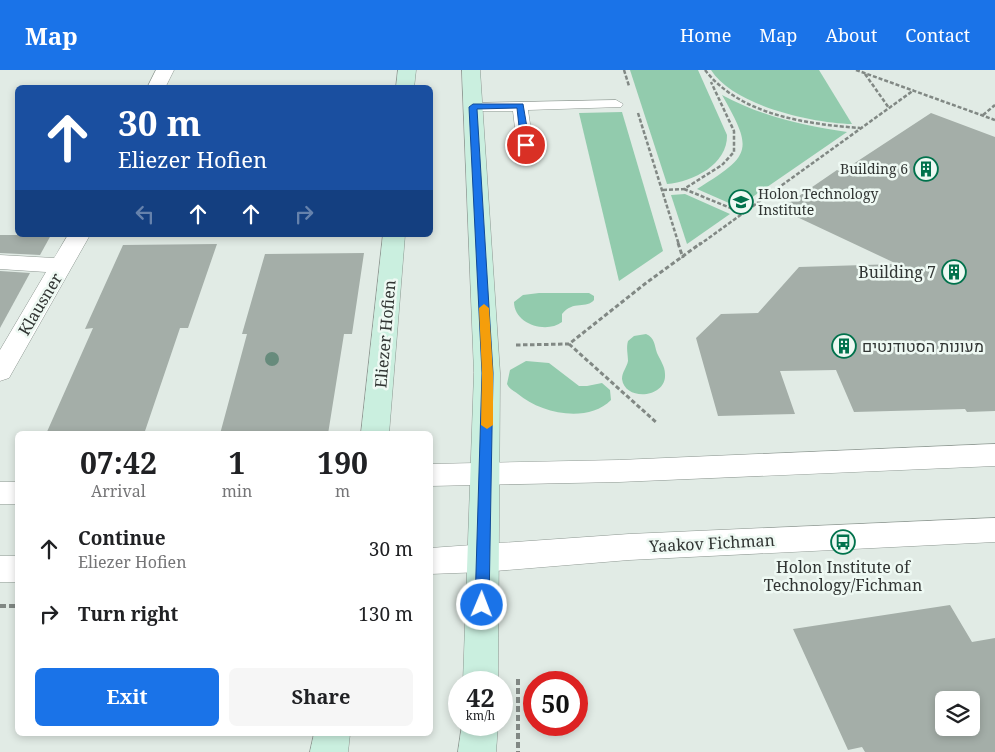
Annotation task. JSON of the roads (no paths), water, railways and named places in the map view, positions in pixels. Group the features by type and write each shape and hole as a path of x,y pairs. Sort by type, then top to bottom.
{"main road":[{"path":"405,85 407,70"},
{"path":"471,70 487,373 481,671"},
{"name":"Eliezer Hofien","path":"375,431 394,237"},
{"path":"329,752 332,736"},
{"path":"477,752 479,736"}],"street":[{"path":"158,85 165,70"},
{"name":"Klausner","path":"0,372 63,266 78,237"},
{"path":"0,262 63,266"},
{"path":"433,475 619,471 995,455"},
{"path":"0,493 15,492"},
{"name":"Yaakov Fichman","path":"433,561 483,559 630,547 995,530"},
{"path":"962,531 995,539"},
{"path":"0,569 15,569"}],"lane":[{"path":"473,107 616,104"},
{"path":"520,106 526,145"}],"place":[{"name":"Building 6","path":"926,169"},
{"name":"Holon Technology Institute","path":"741,202"},
{"name":"Building 7","path":"954,272"},
{"name":"מעונות הסטודנטים","path":"844,346"},
{"name":"Holon Institute of Technology/Fichman","path":"843,542"}]}
